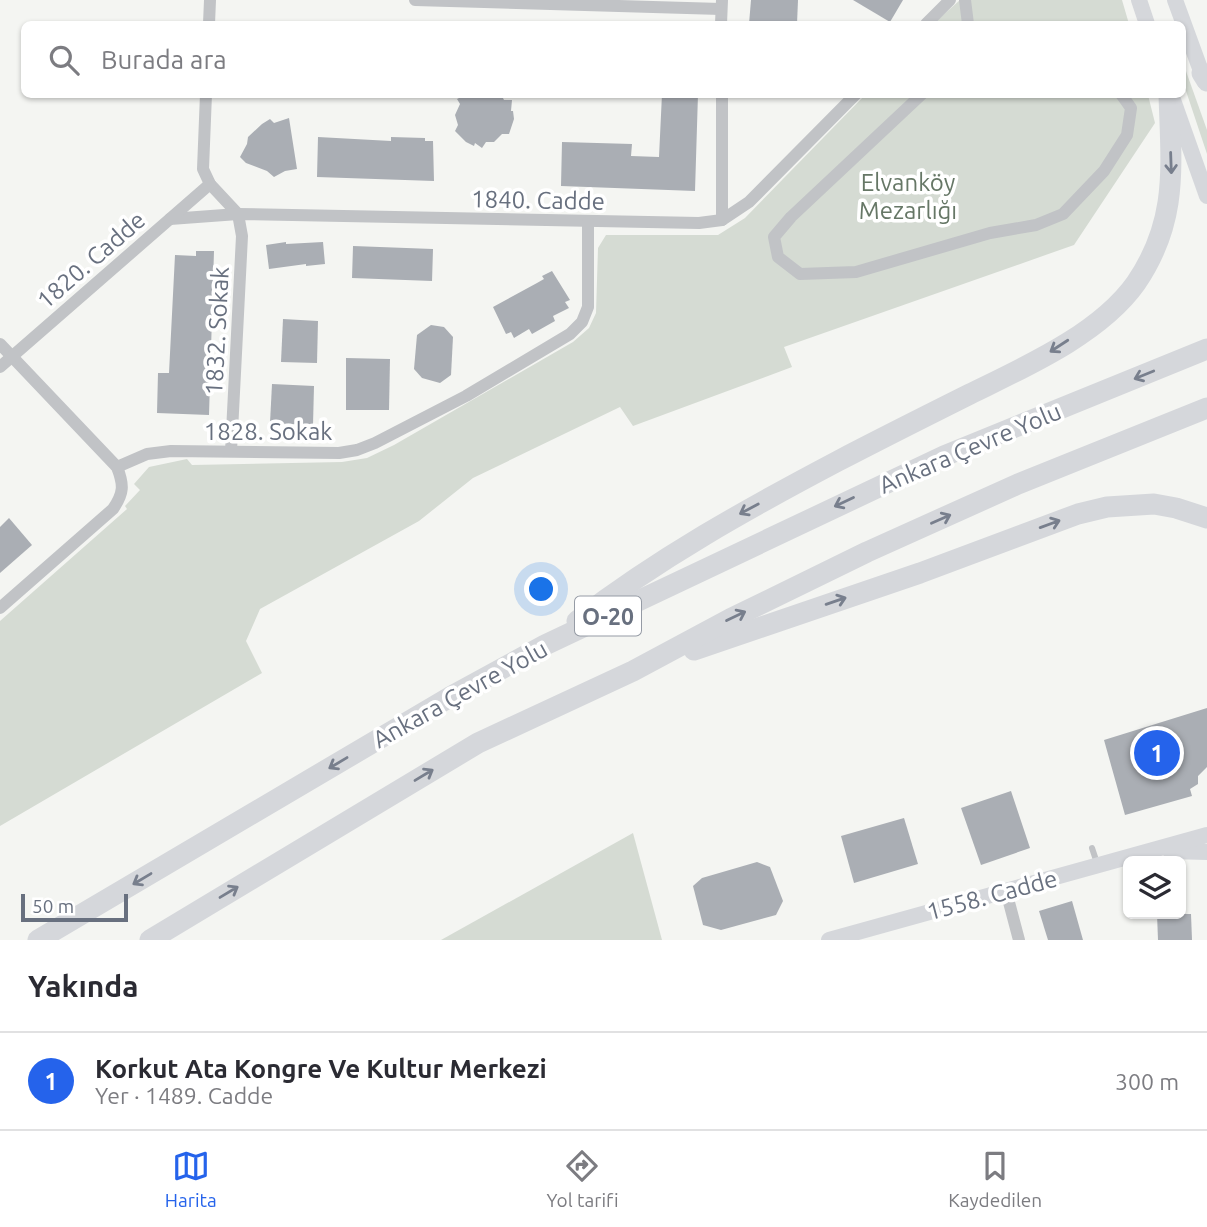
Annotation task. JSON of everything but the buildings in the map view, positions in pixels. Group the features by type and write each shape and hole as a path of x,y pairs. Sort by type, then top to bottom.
{"highway":[{"path":"545,646 628,582 726,521 1029,364 1093,324 1120,302 1145,267 1167,216 1172,184 1170,98"},
{"name":"Ankara Çevre Yolu","path":"38,940 450,697 545,646 944,456 1207,349"},
{"name":"O-20","path":"150,940 478,743 633,671 730,619 867,552 1018,484 1207,408"},
{"path":"633,671 920,573 1078,514 1107,507 1154,504 1207,518"}],"street":[{"path":"209,0 209,21"},
{"path":"415,0 721,4"},
{"path":"929,21 950,0"},
{"path":"965,0 968,21"},
{"path":"1139,0 1146,21"},
{"path":"1175,0 1183,21"},
{"path":"1186,30 1205,81"},
{"path":"206,98 203,169 210,184 238,215"},
{"path":"722,98 722,220"},
{"name":"1840. Cadde","path":"170,219 238,215 587,222 699,223 722,220 749,202 852,98"},
{"path":"918,98 774,237 778,257 800,274 856,272 989,233 1036,225 1063,214 1104,171 1127,135 1131,108 1124,98"},
{"path":"1171,98 1207,196"},
{"name":"1820. Cadde","path":"0,367 210,184"},
{"name":"1832. Sokak","path":"231,451 242,254 238,215"},
{"name":"1828. Sokak","path":"117,467 147,454 171,452 339,453 357,450 466,396 570,334 582,322 588,307 587,222"},
{"path":"0,344 117,467 124,484 121,497 113,509 0,608"},
{"name":"1558. Cadde","path":"832,940 1154,851 1206,848"},
{"path":"1006,891 1019,940"}],"lane":[{"path":"1092,848 1098,866"}],"green space":[{"path":"960,0 1122,0 1128,21 936,21"},
{"path":"1186,71 1207,130 1207,154 1186,91"},
{"name":"Elvanköy Mezarlığı","path":"862,98 1149,98 1155,123 1074,245 784,347 792,367 633,426 620,407 473,478 419,521 260,609 246,641 262,673 0,826 0,621 127,509 125,506 140,490 134,484 149,467 187,459 192,465 342,462 367,458 573,342 589,328 596,313 598,248 606,235 718,235 745,218"},
{"path":"633,833 662,940 441,940"}],"place":[{"name":"Korkut Ata Kongre Ve Kultur Merkezi","path":"1157,753"}]}
